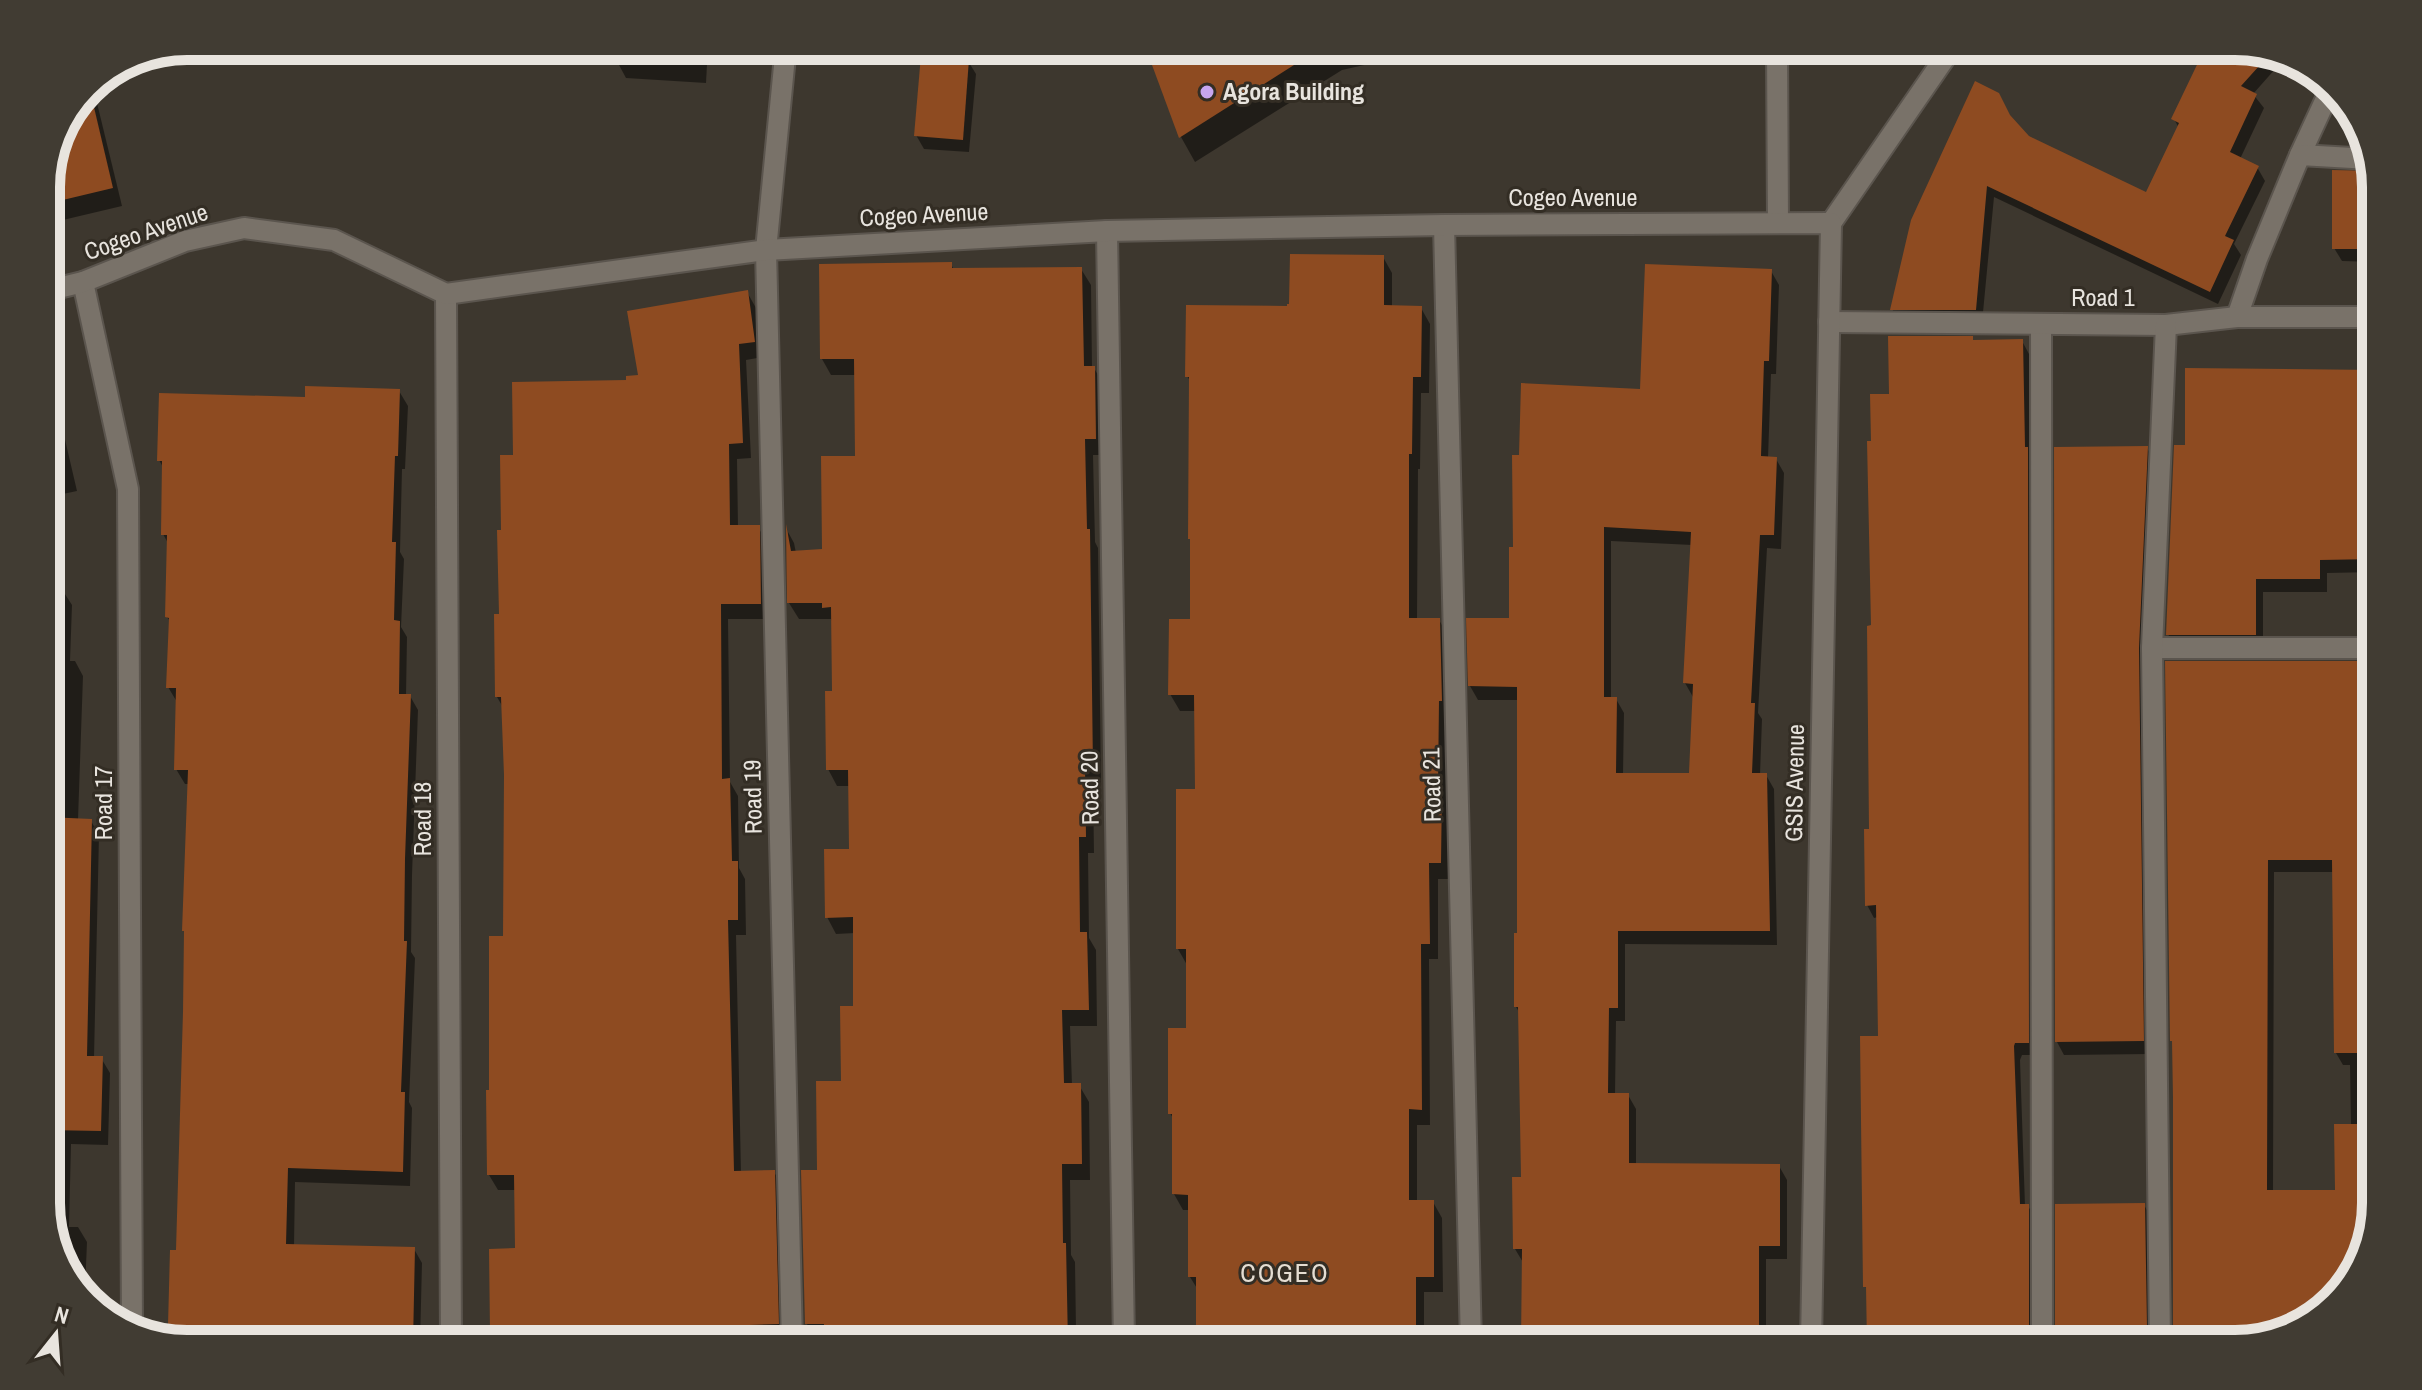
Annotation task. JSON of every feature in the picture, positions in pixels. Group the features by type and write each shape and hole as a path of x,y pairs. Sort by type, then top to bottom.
{"street":[{"name":"Road 19","path":"785,60 766,250 792,1330"},
{"path":"1777,60 1778,223"},
{"path":"1831,223 1943,60"},
{"path":"2237,317 2257,259 2326,98"},
{"path":"2300,155 2359,158"},
{"name":"Cogeo Avenue","path":"60,288 83,282 185,241 244,228 334,240 446,294 766,250 1107,231 1831,223"},
{"name":"GSIS Avenue","path":"1811,1330 1831,223"},
{"name":"Road 21","path":"1444,225 1471,1330"},
{"name":"Road 20","path":"1107,231 1124,1330"},
{"name":"Road 17","path":"83,282 128,489 132,1317"},
{"name":"Road 18","path":"446,294 451,1330"},
{"name":"Road 1","path":"1829,322 2166,325 2237,317 2362,317"},
{"path":"2041,324 2042,1330"},
{"path":"2160,1330 2152,648 2166,325"},
{"path":"2152,648 2362,648"}],"building":[{"path":"921,60 969,60 963,140 914,136"},
{"name":"Agora Building","path":"1150,60 1302,60 1179,138"},
{"path":"2199,60 2262,63 2241,86 2257,94 2230,152 2259,166 2225,236 2234,240 2210,292 1987,186 1976,310 1890,310 1911,220 1975,81 1999,93 2010,115 2029,136 2146,192 2179,123 2171,119"},
{"path":"93,103 113,188 60,201 64,154 73,131"},
{"path":"2332,170 2361,171 2362,249 2332,249"},
{"path":"1290,254 1384,255 1384,305 1422,306 1421,377 1413,377 1412,454 1409,454 1409,618 1440,618 1442,701 1439,701 1438,787 1442,787 1441,863 1429,863 1430,944 1421,944 1422,1110 1409,1109 1409,1200 1434,1200 1434,1277 1416,1277 1416,1330 1196,1330 1196,1277 1188,1277 1188,1195 1172,1194 1168,1028 1186,1028 1186,949 1176,949 1176,789 1195,789 1194,695 1168,695 1169,619 1190,619 1186,305 1289,304"},
{"path":"952,262 952,268 1082,267 1084,366 1095,366 1096,439 1085,439 1087,529 1090,529 1093,768 1085,768 1086,837 1079,837 1080,932 1087,932 1089,1010 1062,1010 1064,1083 1081,1083 1082,1164 1062,1164 1068,1330 824,1330 824,1324 805,1324 801,1170 817,1170 816,1081 841,1081 840,1006 853,1006 853,917 825,918 824,849 849,849 848,770 826,770 825,691 832,691 831,607 822,608 822,603 787,603 786,524 791,551 822,549 821,456 855,456 854,359 820,359 819,264"},
{"path":"1645,264 1772,269 1769,361 1764,361 1761,456 1777,457 1774,535 1760,535 1751,703 1755,703 1752,773 1767,773 1770,931 1618,931 1618,1008 1609,1008 1608,1093 1629,1093 1629,1163 1780,1164 1780,1246 1759,1246 1759,1330 1521,1330 1522,1249 1513,1249 1512,1177 1521,1177 1518,1007 1514,1007 1517,687 1468,686 1466,618 1509,618 1509,547 1513,547 1512,455 1519,455 1521,383 1640,389","holes":["1604,527 1691,532 1683,683 1693,684 1689,773 1616,773 1617,697 1604,697"]},
{"path":"748,290 755,342 739,344 743,443 729,444 730,525 760,525 761,604 721,604 722,779 730,778 732,861 738,861 738,920 728,920 734,1171 775,1170 779,1324 749,1325 749,1330 490,1330 489,1249 515,1248 514,1175 487,1175 489,936 503,936 504,775 501,697 495,697 494,614 499,614 497,530 501,530 500,455 513,455 512,382 626,380 626,376 638,375 627,311"},
{"path":"1888,336 2023,339 2025,447 2028,447 2029,1043 2015,1043 2014,1046 2020,1204 2029,1204 2029,1330 1867,1330 1866,1287 1863,1287 1860,1036 1878,1036 1876,905 1865,906 1864,829 1869,829 1867,626 1871,625 1867,441 1871,441 1870,394 1889,394"},
{"path":"2185,368 2362,370 2362,559 2320,560 2320,579 2256,579 2256,635 2166,635 2174,445 2185,445"},
{"path":"305,386 400,389 392,542 396,542 394,620 400,621 399,694 411,694 401,1092 405,1092 403,1172 288,1168 286,1244 415,1247 413,1330 171,1329 168,1326 170,1250 176,1250 188,770 174,770 176,688 166,688 169,618 165,617 167,535 161,535 162,461 157,461 159,393 305,397"},
{"path":"2148,446 2139,648 2144,1041 2055,1042 2054,447"},
{"path":"2165,661 2362,661 2362,1053 2334,1053 2332,860 2268,860 2267,1190 2335,1190 2334,1124 2362,1124 2361,1220 2352,1252 2325,1293 2284,1320 2264,1327 2173,1326"},
{"path":"60,818 92,819 87,1056 103,1056 101,1131 60,1130"},
{"path":"2145,1203 2147,1326 2135,1326 2135,1330 2055,1330 2055,1204"}],"place":[{"name":"Agora Building","path":"1207,92"}],"district":[{"name":"COGEO","path":"1285,1273"}]}
